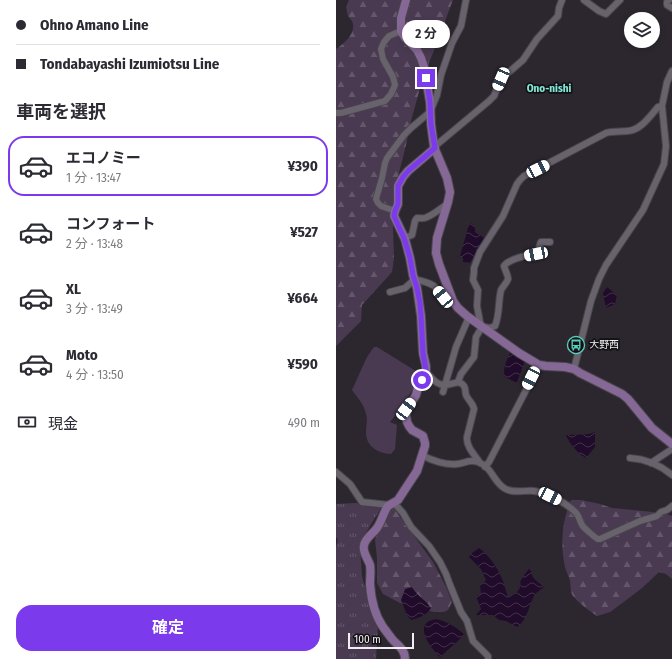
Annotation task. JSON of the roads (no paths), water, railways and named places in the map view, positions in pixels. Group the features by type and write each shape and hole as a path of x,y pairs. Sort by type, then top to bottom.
{"main road":[{"path":"406,0 400,18 401,31 405,38 417,50 424,67 430,102 434,147 447,178 450,192 448,204 437,238 436,253 438,264 454,304 482,327 538,365 566,367 622,394 652,428 672,444"},
{"path":"405,659 405,655 401,647 393,640 383,626 374,609 371,594 370,566 363,547 370,535 381,522 385,511 398,500 417,471 425,446 425,439 423,436 412,430 406,422 406,409 416,395 418,387 426,371 423,353 420,303 410,258 404,238 394,216 398,204 398,186 403,177 434,147"}],"street":[{"path":"395,211 381,206 376,199 386,158 404,135 430,112 437,95 441,75 452,43 461,26 466,0"},
{"path":"434,147 494,96 501,79 523,60 536,40 558,16 562,0"},
{"path":"559,8 567,0"},
{"path":"584,0 599,11 606,14 620,0"},
{"path":"669,0 667,5 672,8"},
{"path":"336,113 341,113 385,100 391,94 395,85 393,77 383,59 381,49 389,36 401,31"},
{"path":"574,370 591,301 599,279 606,265 643,210 664,164 666,146 662,106 667,82 672,71"},
{"path":"482,327 477,306 478,290 473,280 474,268 480,252 503,216 520,180 524,176 606,133 630,131 639,128 658,107 662,106"},
{"path":"404,238 412,235 415,221 418,218 426,218 448,204"},
{"path":"482,327 490,328 495,326 498,318 502,289 508,278 504,266 506,263 524,256 536,254 539,251 541,242 550,242"},
{"path":"390,292 404,288 415,279 433,285 448,301 454,304"},
{"path":"444,389 456,347 469,317"},
{"path":"444,389 458,382 461,374 474,357 476,337 482,327"},
{"path":"422,455 430,459 451,464 473,461 483,465 489,462 538,365"},
{"path":"429,375 444,389"},
{"path":"458,382 462,383 464,386 466,395 474,409 466,441 468,446 499,484 506,489 514,492 540,492 563,502 577,514 582,526 598,539 640,521 657,516 672,506"},
{"path":"651,463 672,449"},
{"path":"630,458 642,459 665,469 672,475"},
{"path":"419,464 430,459"},
{"path":"336,472 350,484 362,502 392,504 403,513 411,527 429,546 440,562 461,612 467,621 473,641 486,654 488,659"}],"water":[{"path":"471,223 475,227 475,232 484,238 470,263 463,262 463,258 460,256 468,228"},
{"path":"607,287 617,295 615,304 606,308 603,293"},
{"path":"511,352 525,361 517,382 505,377 504,374 505,364"},
{"path":"595,432 595,447 586,458 575,449 566,436 588,434"},
{"path":"479,548 488,556 496,567 508,597 518,591 521,585 521,580 529,569 534,578 544,587 537,592 523,621 517,627 506,621 499,620 493,615 476,615 481,609 476,596 481,594 480,586 486,580 481,569 469,557"},
{"path":"412,587 431,608 422,616 411,620 407,615 401,600 405,589"},
{"path":"436,619 451,625 464,634 440,657 433,650 424,634 425,625 429,621"}],"place":[{"name":"大野西","path":"576,345"}],"district":[{"name":"Ono-nishi","path":"549,88"}]}
